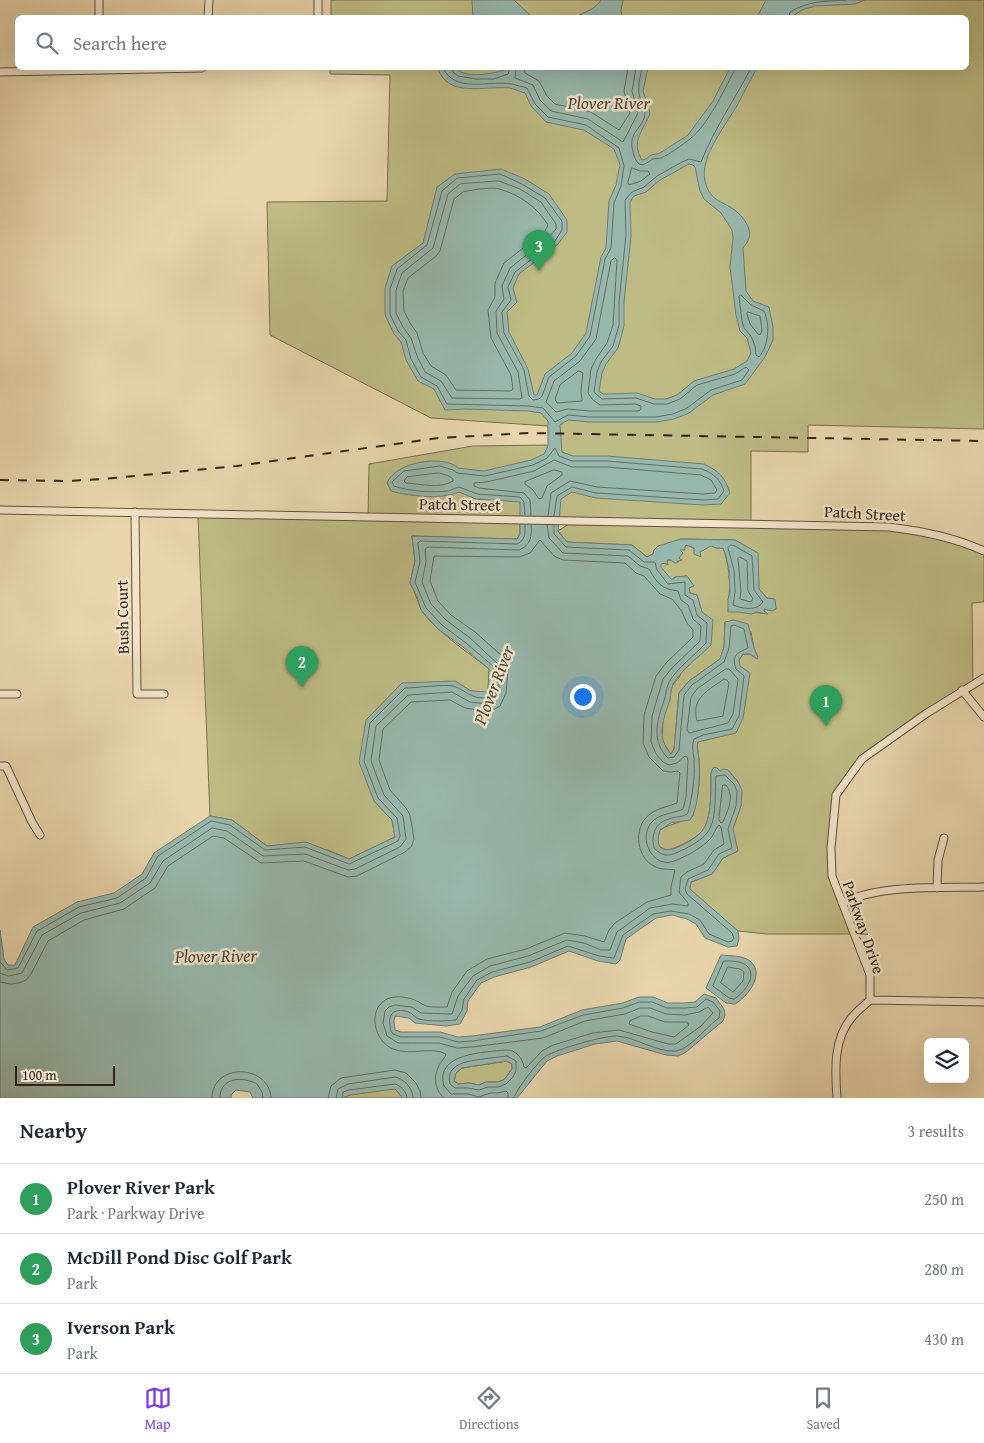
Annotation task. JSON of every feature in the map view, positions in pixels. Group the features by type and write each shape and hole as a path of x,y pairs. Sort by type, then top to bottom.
{"street":[{"path":"99,0 99,15"},
{"path":"208,15 209,0"},
{"path":"318,0 318,15"},
{"path":"0,72 65,70"},
{"name":"Patch Street","path":"0,510 890,526 919,530 947,537 984,551"},
{"name":"Bush Court","path":"135,512 137,694 164,694"},
{"name":"Parkway Drive","path":"837,1098 835,1066 840,1037 852,1017 870,1000 870,975 832,876 832,832 836,795 862,759 927,713 984,678"},
{"path":"962,690 984,717"},
{"path":"0,694 17,694"},
{"path":"0,766 6,766 32,822 40,834"},
{"path":"937,888 938,860 944,838"},
{"path":"842,903 856,896 877,891 984,887"},
{"path":"870,1000 984,1002"}],"shaded area":[{"path":"331,0 984,0 984,429 808,425 808,452 751,451 751,523 919,530 984,551 984,602 972,603 973,684 862,759 836,795 831,863 854,934 767,934 738,931 689,890 691,882 712,874 723,858 738,851 732,829 741,806 738,782 728,770 711,773 708,819 702,831 691,840 673,849 668,850 658,845 660,830 693,816 699,782 698,741 736,733 739,660 743,654 758,657 751,632 725,622 724,647 720,659 689,681 679,693 674,749 671,754 662,741 663,717 672,686 680,676 702,612 697,595 690,593 689,588 693,586 687,576 675,577 671,580 660,567 661,563 667,564 667,560 671,560 675,563 681,560 679,558 680,550 687,545 700,552 711,545 716,548 723,548 729,574 730,588 728,600 742,612 767,614 764,608 767,608 767,598 759,589 757,553 735,540 681,539 654,550 653,554 647,557 632,545 567,542 558,531 569,524 520,523 520,534 517,539 412,536 415,561 410,583 421,609 442,632 489,669 488,693 471,691 455,681 374,801 392,820 395,837 349,859 328,850 285,845 267,846 232,820 210,816 198,516 368,520 369,464 473,446 549,445 548,426 431,418 270,335 267,202 387,201 390,75 330,74 330,70 969,70 969,15 331,15"},
{"path":"507,1061 512,1064 512,1069 504,1080 486,1082 479,1085 469,1083 458,1084 454,1081 456,1073 462,1068"},
{"path":"395,1088 403,1098 342,1098 350,1095"}],"water":[{"path":"472,0 514,0 530,15 473,15"},
{"path":"601,0 623,0 622,15 580,15"},
{"path":"766,0 865,0 855,4 816,6 804,9 794,15 758,15"},
{"name":"Plover River","path":"439,70 458,70 474,75 504,70 648,70 643,91 650,113 639,136 637,147 642,160 660,153 688,135 713,101 729,70 756,70 710,151 704,171 705,181 710,194 737,212 745,220 748,227 750,235 743,248 746,291 753,301 769,307 773,327 773,340 765,357 745,384 713,395 689,413 674,419 657,422 589,422 568,420 560,425 562,452 573,456 607,456 704,464 721,475 730,493 721,504 703,505 596,498 572,492 561,499 558,531 567,542 632,545 647,557 653,554 658,546 681,539 735,540 758,553 759,589 767,598 775,599 776,609 772,611 764,609 768,614 728,612 730,592 729,570 723,548 711,546 700,552 701,557 694,554 694,548 687,545 685,550 680,550 683,553 679,558 682,560 675,563 667,560 668,565 665,563 661,564 661,567 671,579 687,576 694,586 689,588 690,593 697,595 702,612 713,620 711,645 681,673 672,686 662,727 663,741 671,754 674,749 679,693 689,681 720,659 724,647 725,622 734,620 748,624 758,657 757,659 750,654 743,654 739,660 740,666 750,673 743,718 736,733 698,742 699,783 693,815 690,820 671,823 660,830 658,841 660,847 666,850 673,849 681,846 702,831 708,819 711,773 713,768 716,767 720,771 723,769 728,770 742,790 741,806 733,829 738,851 723,858 712,874 691,882 690,889 738,931 737,946 728,947 705,938 696,924 687,919 672,915 656,918 626,939 620,960 616,964 598,961 569,951 531,967 494,977 481,983 468,1001 467,1011 460,1024 446,1026 415,1023 409,1018 395,1016 395,1030 401,1032 440,1032 458,1037 472,1036 540,1027 582,1010 623,1003 639,997 653,997 668,1003 684,1003 695,1002 704,994 716,998 724,1009 723,1021 686,1052 678,1056 666,1055 617,1041 595,1044 557,1056 547,1061 517,1098 403,1098 395,1089 350,1095 342,1098 253,1098 250,1092 236,1090 231,1095 231,1098 0,1098 0,930 4,959 8,965 15,965 33,927 77,902 114,893 142,874 154,853 210,816 232,820 267,846 306,842 349,859 395,837 392,820 374,801 359,762 366,720 402,683 455,681 471,691 488,692 489,669 438,629 421,610 417,596 410,583 415,561 412,536 517,539 520,534 520,502 476,499 459,492 434,497 407,494 391,491 387,483 400,470 420,462 442,461 458,468 484,471 531,460 544,454 548,446 548,421 541,413 528,411 445,410 434,389 418,381 406,360 401,342 394,334 385,315 385,288 392,266 423,243 437,187 455,174 501,169 525,179 549,194 567,220 567,232 558,244 519,274 513,288 517,302 507,312 509,332 528,369 534,395 537,395 545,374 572,353 586,333 601,257 606,248 609,201 616,185 620,165 614,149 584,130 546,122 531,106 525,93 510,88 469,88 450,84 443,78","holes":["689,164 693,165 704,199 721,213 732,230 730,267 736,315 740,331 747,338 751,353 747,361 734,369 694,381 677,395 666,399 655,399 637,393 603,394 599,391 602,373 618,348 624,326 624,302 631,236 630,202 634,196 646,192 660,180","507,1061 512,1064 512,1069 504,1080 486,1082 479,1085 469,1083 458,1084 454,1081 456,1073 462,1068"]},
{"path":"721,955 744,958 755,967 756,973 753,985 745,996 735,1004 726,1003 706,988"}],"railway":[{"path":"0,480 65,481 103,479 237,466 438,438 529,433 984,441"}],"place":[{"name":"Iverson Park","path":"539,271"},
{"name":"McDill Pond Disc Golf Park","path":"302,687"},
{"name":"Plover River Park","path":"826,726"}]}
